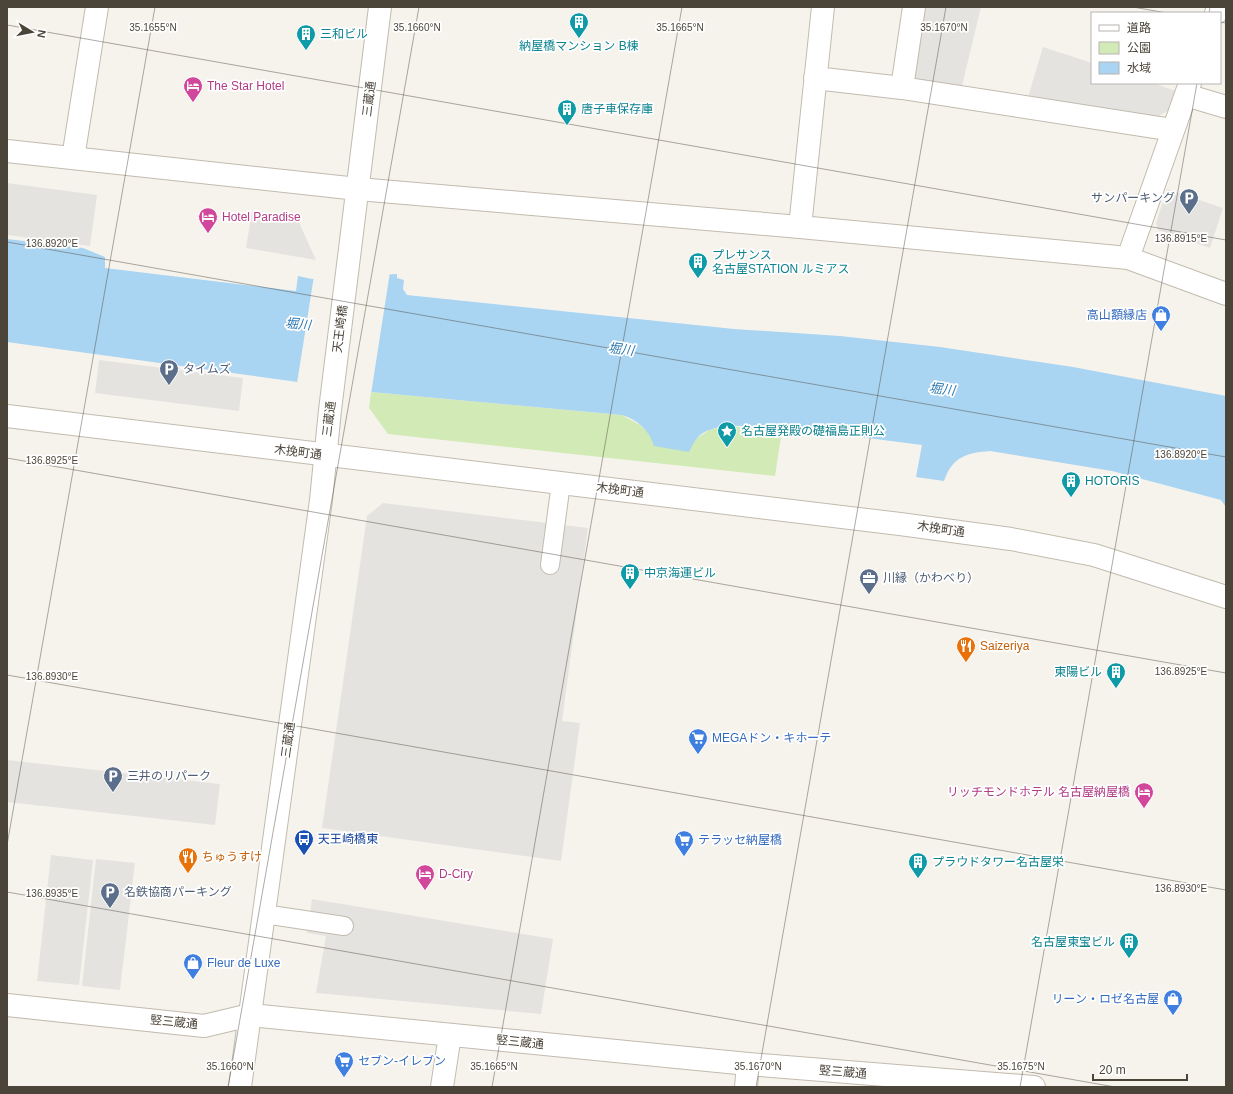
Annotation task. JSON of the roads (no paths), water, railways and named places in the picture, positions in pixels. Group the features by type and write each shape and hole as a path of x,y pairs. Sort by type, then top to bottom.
{"street":[{"path":"73,158 97,7"},
{"name":"三蔵通","path":"348,263 380,7"},
{"path":"800,227 822,7"},
{"path":"902,88 914,7"},
{"path":"815,78 902,88 1173,130"},
{"path":"1128,258 1188,89 1226,107"},
{"path":"7,151 358,189 800,227 1128,258 1226,294"},
{"name":"天王崎橋","path":"332,394 348,263"},
{"name":"三蔵通","path":"240,1087 320,507 332,394"},
{"name":"木挽町通","path":"7,416 892,523 1011,539 1094,555 1226,597"},
{"name":"竪三蔵通","path":"7,1005 204,1026 250,1016 748,1064 1034,1087"},
{"path":"442,1087 450,1035"},
{"path":"746,1087 748,1064"}],"lane":[{"path":"550,565 561,483"},
{"path":"264,914 344,926"}],"water":[{"name":"堀川","path":"7,239 83,248 105,257 105,268 296,291 298,276 312,279 397,274 397,278 404,280 403,289 407,295 734,329 840,336 940,347 1073,367 1226,396 1226,507 1221,500 1112,471 990,451 974,453 962,457 952,466 944,481 916,477 922,445 783,427 782,430 749,426 725,426 714,428 705,432 697,438 689,452 654,446 646,430 642,426 622,415 371,392 7,342"}],"place":[{"name":"納屋橋マンション B棟","path":"579,39"},
{"name":"三和ビル","path":"306,51"},
{"name":"The Star Hotel","path":"193,103"},
{"name":"唐子車保存庫","path":"567,126"},
{"name":"サンパーキング","path":"1189,215"},
{"name":"Hotel Paradise","path":"208,234"},
{"name":"プレサンス 名古屋STATION ルミアス","path":"698,279"},
{"name":"高山額縁店","path":"1161,332"},
{"name":"タイムズ","path":"169,386"},
{"name":"名古屋発殿の礎福島正則公","path":"727,448"},
{"name":"HOTORIS","path":"1071,498"},
{"name":"中京海運ビル","path":"630,590"},
{"name":"川縁（かわべり）","path":"869,595"},
{"name":"Saizeriya","path":"966,663"},
{"name":"東陽ビル","path":"1116,689"},
{"name":"MEGAドン・キホーテ","path":"698,755"},
{"name":"三井のリパーク","path":"113,793"},
{"name":"リッチモンドホテル 名古屋納屋橋","path":"1144,809"},
{"name":"天王崎橋東","path":"304,856"},
{"name":"テラッセ納屋橋","path":"684,857"},
{"name":"ちゅうすけ","path":"188,874"},
{"name":"プラウドタワー名古屋栄","path":"918,879"},
{"name":"D-Ciry","path":"425,891"},
{"name":"名鉄協商パーキング","path":"110,909"},
{"name":"名古屋東宝ビル","path":"1129,959"},
{"name":"Fleur de Luxe","path":"193,980"},
{"name":"リーン・ロゼ名古屋","path":"1173,1016"},
{"name":"セブン-イレブン","path":"344,1078"}]}
